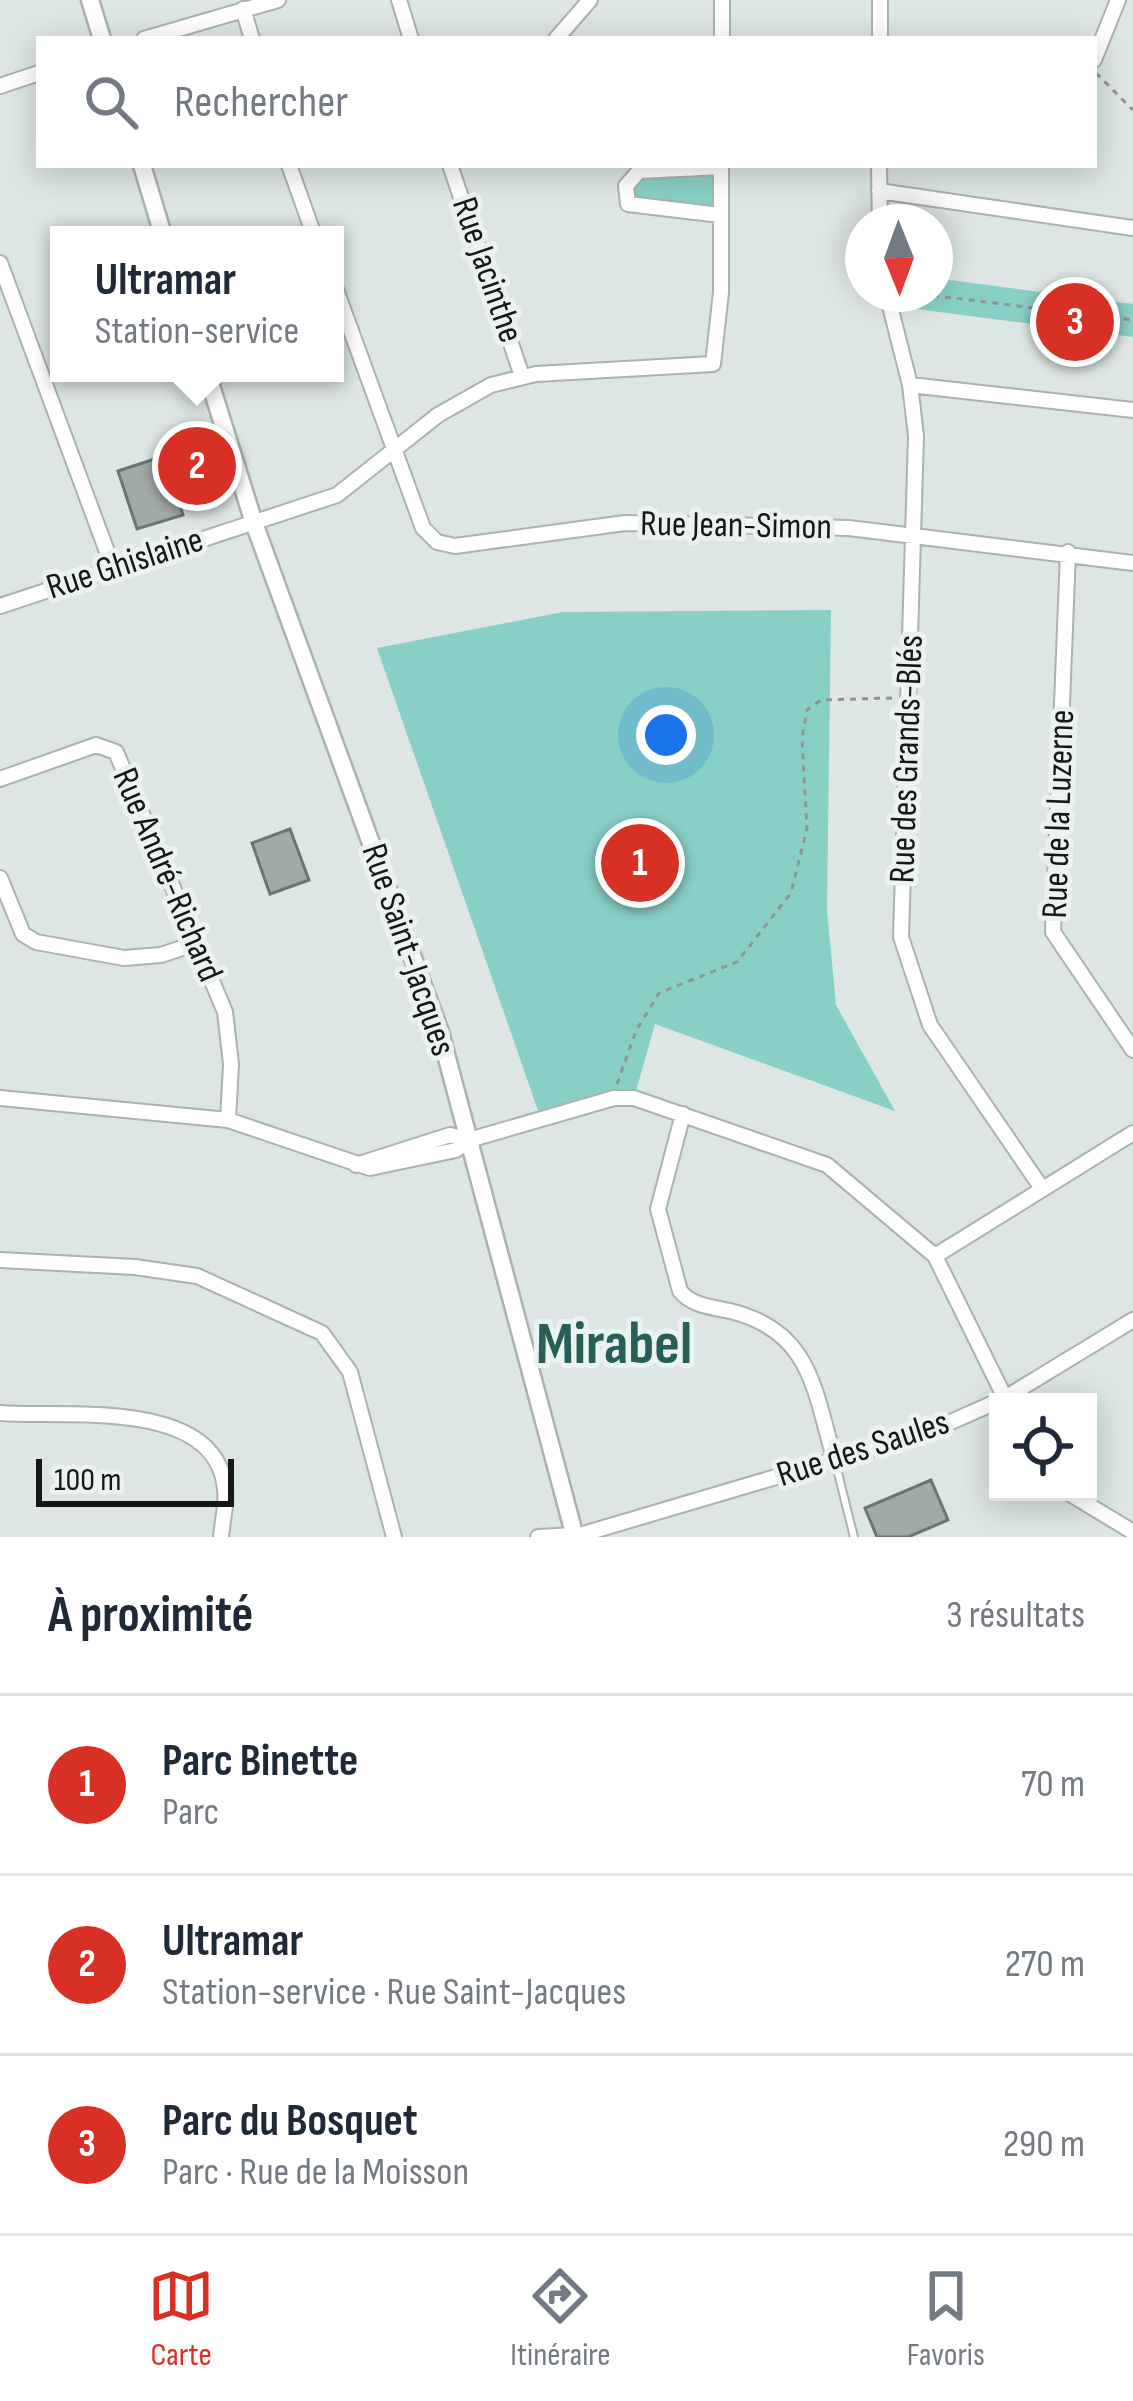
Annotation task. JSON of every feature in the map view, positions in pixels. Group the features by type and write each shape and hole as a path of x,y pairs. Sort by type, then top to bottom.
{"street":[{"path":"90,0 101,36"},
{"path":"154,36 278,0"},
{"path":"399,0 410,36"},
{"path":"559,36 590,0"},
{"path":"722,0 722,36"},
{"path":"880,0 880,36"},
{"path":"1097,52 1118,0"},
{"path":"243,9 251,36"},
{"path":"0,86 36,74"},
{"path":"143,168 161,226"},
{"path":"290,168 311,226"},
{"name":"Rue Jacinthe","path":"451,168 522,376"},
{"path":"694,168 639,172 626,186 628,204 720,215 721,168"},
{"path":"879,168 879,204"},
{"path":"879,191 1133,228"},
{"name":"Rue Ghislaine","path":"0,606 112,565 337,495 438,415 491,385 522,376 712,364 718,349 720,215"},
{"path":"2,274 112,565"},
{"name":"Rue Jean-Simon","path":"344,312 423,528 437,542 455,545 625,523 849,528 1133,563"},
{"name":"Rue des Grands-Blés","path":"892,312 910,385 916,436 901,938 930,1024 1041,1187"},
{"name":"Rue Saint-Jacques","path":"210,382 254,523 406,931 470,1140 574,1536"},
{"path":"910,385 1133,410"},
{"name":"Rue de la Luzerne","path":"1068,552 1053,932 1133,1050"},
{"name":"Rue André-Richard","path":"0,779 95,745 116,752 225,1012 231,1064 228,1120"},
{"path":"0,878 23,934 36,942 124,958 161,956 197,943"},
{"path":"0,1098 228,1120 356,1165 450,1135 470,1140 614,1098 683,1114 826,1166 934,1256 1002,1393"},
{"path":"683,1114 658,1209 680,1292 688,1301 759,1319 786,1336 809,1377 835,1462"},
{"path":"934,1256 1133,1133"},
{"path":"0,1260 135,1267 196,1276 322,1334 350,1372 394,1537"},
{"name":"Rue des Saules","path":"1017,1393 1133,1320"},
{"name":"Rue des Saules","path":"538,1537 574,1536 835,1462 989,1407"},
{"path":"0,1413 152,1419 179,1427 209,1451 219,1467 225,1490 221,1537"},
{"path":"1082,1501 1133,1532"}],"lane":[{"path":"835,1462 854,1537"}],"path":[{"path":"1097,74 1133,110"},
{"path":"953,298 1133,320"},
{"path":"614,1098 629,1047 659,993 737,962 791,892 807,829 802,738 806,710 821,700 908,698"}],"shaded area":[{"path":"721,168 720,215 628,204 626,186 639,171"},
{"path":"953,280 1133,304 1133,337 940,312 953,312"},
{"path":"831,610 827,910 836,1005 895,1111 655,1024 634,1098 541,1119 377,648 563,612"}],"building":[{"path":"164,456 183,515 137,529 118,471"},
{"path":"290,829 309,880 270,894 252,843"},
{"path":"931,1480 948,1520 908,1537 877,1537 865,1508"}],"place":[{"name":"Parc du Bosquet","path":"1075,322"},
{"name":"Ultramar","path":"197,466"},
{"name":"Parc Binette","path":"640,863"}],"district":[{"name":"Mirabel","path":"614,1345"}]}
